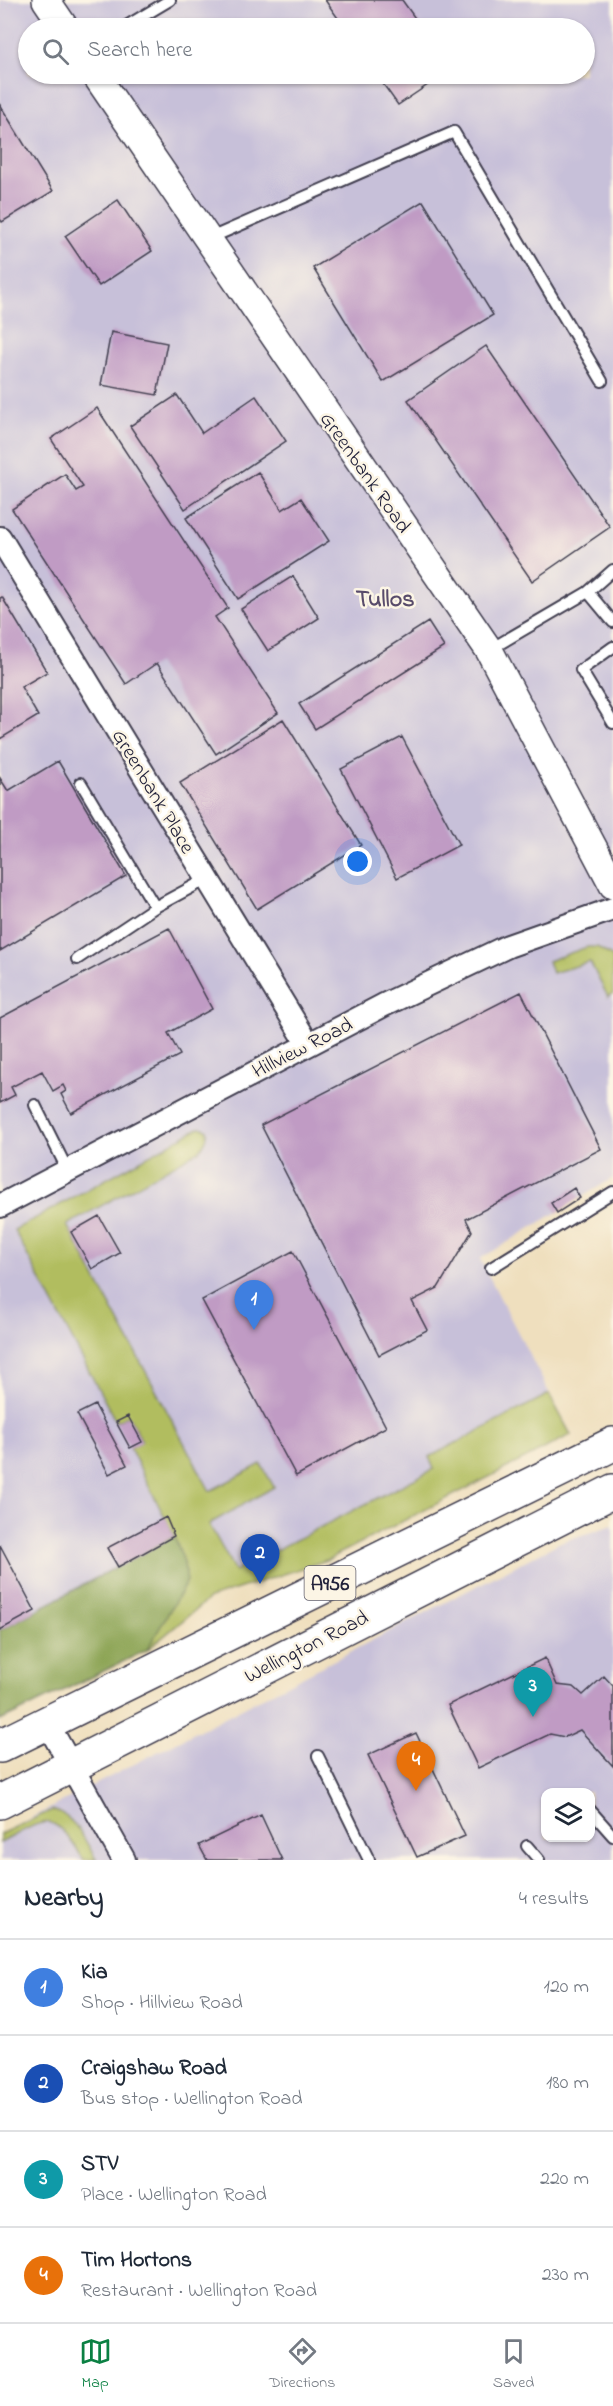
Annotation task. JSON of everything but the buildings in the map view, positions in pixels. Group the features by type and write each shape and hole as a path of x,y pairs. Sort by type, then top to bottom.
{"main road":[{"name":"A956","path":"0,1746 46,1721 613,1444"},
{"name":"Wellington Road","path":"0,1802 613,1491"}],"street":[{"path":"46,0 58,18"},
{"name":"Greenbank Road","path":"102,84 489,650 613,885"},
{"name":"Greenbank Place","path":"0,538 308,1044"},
{"name":"Hillview Road","path":"0,1206 384,1005 508,946 613,909"},
{"path":"46,1721 124,1860"}],"lane":[{"path":"140,18 170,0"},
{"path":"207,239 454,132 602,381"},
{"path":"489,650 588,592 613,570"},
{"path":"588,592 613,622"},
{"path":"613,647 581,670 613,723"},
{"path":"81,783 155,907"},
{"path":"77,959 155,907 207,879"},
{"path":"35,1106 67,1169"},
{"path":"491,1268 613,1192"},
{"path":"318,1756 369,1860"},
{"path":"595,1815 613,1836"},
{"path":"527,1846 539,1860"}],"shaded area":[{"path":"0,0 613,0 613,1178 480,1259 571,1435 327,1560 210,1598 147,1650 0,1721"},
{"path":"613,1525 613,1860 0,1860 0,1834 561,1542"}],"green space":[{"path":"587,947 597,947 613,957 613,994 608,997 590,962 552,973 548,961"},
{"path":"200,1127 207,1129 207,1135 199,1151 67,1225 210,1491 261,1464 274,1487 209,1524 235,1571 434,1469 429,1457 549,1394 571,1435 327,1560 210,1598 147,1650 0,1721 0,1630 174,1536 130,1448 142,1441 128,1416 116,1422 14,1230"},
{"path":"174,1536 183,1559 187,1581 147,1650 0,1721 0,1630"},
{"path":"52,1810 67,1817 73,1823 96,1859 84,1860 64,1832 49,1823 40,1823 30,1827 0,1843 0,1834"}],"place":[{"name":"Kia","path":"254,1330"},
{"name":"Craigshaw Road","path":"260,1584"},
{"name":"STV","path":"533,1717"},
{"name":"Tim Hortons","path":"416,1791"}],"district":[{"name":"Tullos","path":"385,598"}]}
